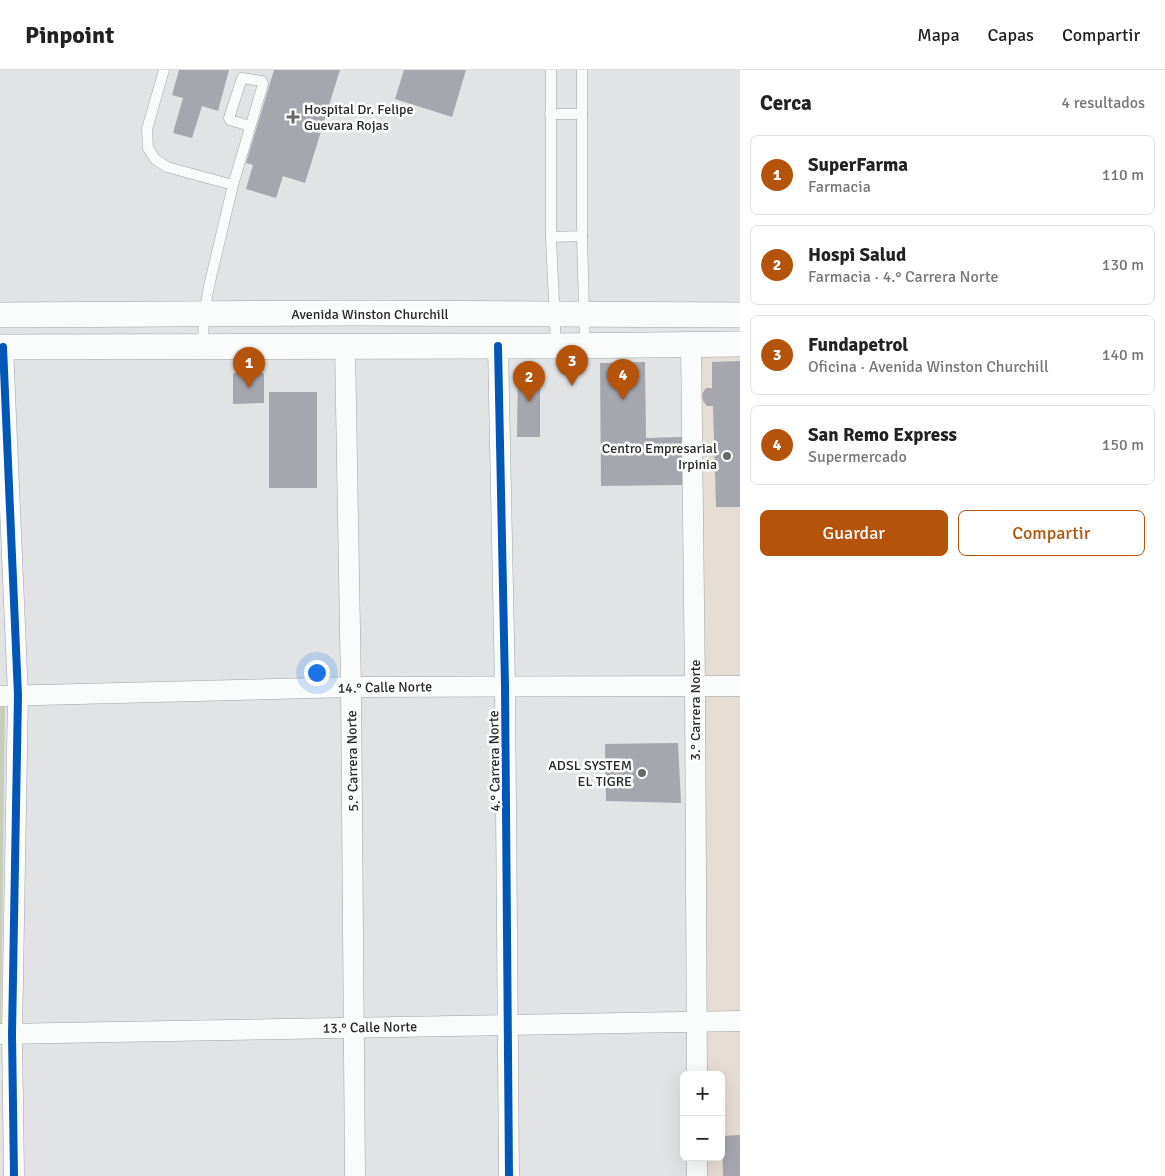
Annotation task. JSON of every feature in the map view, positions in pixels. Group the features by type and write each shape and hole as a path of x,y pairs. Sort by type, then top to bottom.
{"street":[{"name":"Avenida Winston Churchill","path":"0,315 555,313 740,315"},
{"path":"14,1176 6,1034 9,695 1,347 740,344"},
{"name":"3.° Carrera Norte","path":"691,345 697,1071"},
{"name":"5.° Carrera Norte","path":"345,346 351,687 355,1176"},
{"name":"4.° Carrera Norte","path":"498,346 506,686 509,1176"},
{"name":"14.° Calle Norte","path":"9,695 351,687 740,686"},
{"name":"13.° Calle Norte","path":"6,1034 740,1021"},
{"path":"697,1161 697,1176"}],"lane":[{"path":"163,70 147,129 148,148 155,159 167,167 233,185"},
{"path":"551,70 551,237 556,346"},
{"path":"582,70 582,236 585,346"},
{"path":"204,347 204,314 233,185 263,84 262,82 242,78 229,118 230,120 250,126"},
{"path":"550,114 582,114"},
{"path":"551,237 582,236"}],"shaded area":[{"path":"694,333 740,333 740,1176 703,1176 702,1161 725,1161 725,1071 702,1071"}],"green space":[{"path":"0,707 5,707 1,1025 0,1025"}],"building":[{"path":"179,70 229,70 218,111 202,106 192,138 173,133 183,98 172,95"},
{"name":"Hospital Dr. Felipe Guevara Rojas","path":"274,70 340,70 305,183 283,176 276,198 246,189 253,165 246,163"},
{"name":"Hospital Dr. Felipe Guevara Rojas","path":"404,70 466,70 452,117 395,99"},
{"name":"Centro Empresarial Irpinia","path":"740,361 740,507 716,507 713,406 707,406 703,401 702,394 706,388 712,388 712,362"},
{"path":"645,362 646,438 682,437 683,485 601,486 600,363"},
{"path":"540,367 540,437 517,437 518,368"},
{"path":"233,373 264,373 264,403 233,404"},
{"path":"269,392 317,392 317,488 269,488"},
{"name":"ADSL SYSTEM EL TIGRE","path":"678,743 681,803 606,801 605,744"},
{"path":"740,1135 740,1176 723,1176 725,1136"}],"cycle path":[{"path":"498,346 505,686 509,1176"},
{"path":"3,347 18,695 12,1034 14,1176"}],"place":[{"name":"Hospital Dr. Felipe Guevara Rojas","path":"293,117"},
{"name":"Fundapetrol","path":"572,386"},
{"name":"SuperFarma","path":"249,388"},
{"name":"San Remo Express","path":"623,400"},
{"name":"Hospi Salud","path":"529,402"},
{"name":"Centro Empresarial Irpinia","path":"727,456"},
{"name":"ADSL SYSTEM EL TIGRE","path":"642,773"}]}
